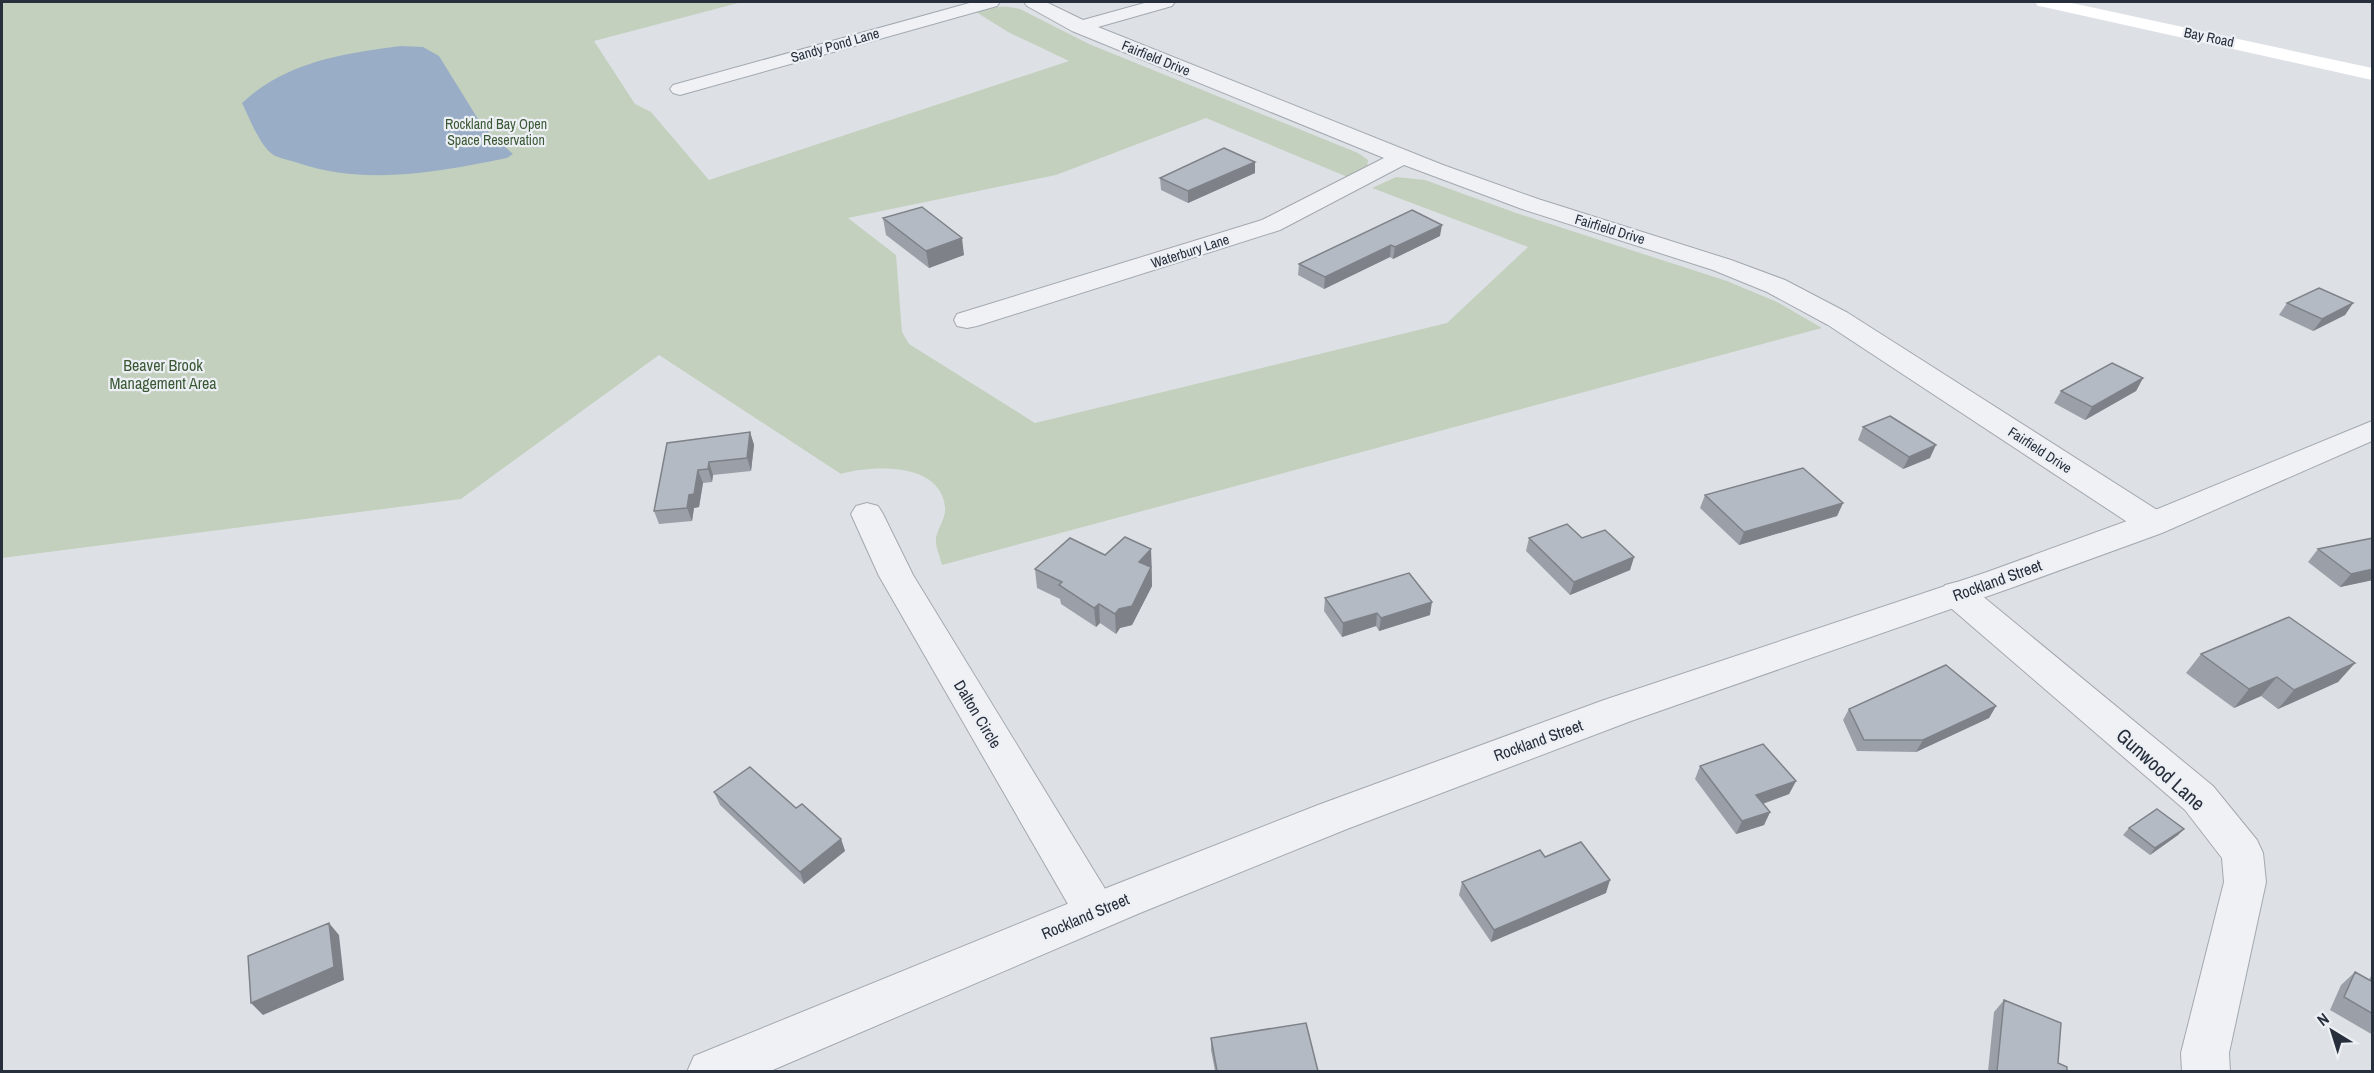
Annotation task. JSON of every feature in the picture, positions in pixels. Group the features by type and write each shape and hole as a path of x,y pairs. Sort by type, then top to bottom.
{"main road":[{"name":"Bay Road","path":"2044,2 2373,74"}],"street":[{"name":"Sandy Pond Lane","path":"680,89 991,2"},
{"name":"Fairfield Drive","path":"1033,2 1079,27 1403,157 1530,204 1722,265 1776,286 1838,319 2153,523"},
{"path":"1079,27 1166,2"},
{"name":"Waterbury Lane","path":"967,320 1271,225 1403,157"},
{"name":"Rockland Street","path":"711,1071 1095,911 1349,809 1536,740 1957,594 2153,523 2373,430"},
{"name":"Dalton Circle","path":"867,514 896,576 1095,911"},
{"name":"Gunwood Lane","path":"1957,594 2199,798 2242,854 2245,882 2205,1053 2206,1071"}],"green space":[{"name":"Rockland Bay Open Space Reservation","path":"2,2 742,2 594,41 635,104 651,112 709,180 1069,61 1008,32 976,12 1008,7 1020,9 1089,44 1358,153 1368,160 1367,168 1350,178 1206,118 1056,175 848,218 896,255 902,332 909,344 1035,423 1447,323 1528,247 1372,188 1396,177 1425,180 1519,214 1727,281 1777,302 1822,328 942,565 936,538 945,507 941,492 931,482 919,474 903,470 870,469 841,474 659,355 461,499 2,558"}],"water":[{"path":"401,46 423,47 439,56 483,127 513,154 507,158 429,172 376,175 324,170 275,156 267,150 242,103 259,89 296,69 317,62 337,56"}],"building":[{"path":"1224,148 1255,162 1188,191 1160,178"},
{"path":"922,207 962,238 926,251 883,218"},
{"path":"1412,210 1442,225 1395,247 1391,245 1325,277 1299,264"},
{"path":"2319,288 2353,303 2322,319 2287,303"},
{"path":"2112,363 2143,378 2092,407 2061,391"},
{"path":"1890,416 1936,445 1909,457 1863,427"},
{"path":"750,432 747,458 709,462 708,469 698,470 694,494 689,495 687,508 654,511 667,443"},
{"path":"1803,468 1843,503 1744,532 1705,495"},
{"path":"1567,524 1582,538 1605,530 1634,557 1574,582 1529,538"},
{"path":"1125,537 1151,549 1139,562 1151,567 1132,606 1119,609 1115,614 1099,604 1094,608 1059,585 1062,582 1035,569 1070,538 1105,555"},
{"path":"2373,538 2373,569 2351,574 2318,549"},
{"path":"1409,573 1432,602 1381,618 1377,613 1343,623 1325,598"},
{"path":"2289,617 2355,663 2294,690 2277,677 2249,689 2201,654"},
{"path":"1946,665 1996,706 1923,740 1864,740 1849,709"},
{"path":"1763,744 1796,781 1756,795 1770,812 1742,821 1700,766"},
{"path":"750,767 796,808 802,804 841,839 800,872 714,792"},
{"path":"2157,809 2184,829 2155,848 2129,828"},
{"path":"1581,842 1610,880 1494,930 1462,882 1540,850 1545,857"},
{"path":"329,923 334,967 251,1003 248,956"},
{"path":"2355,972 2373,982 2373,1014 2344,997"},
{"path":"2004,1000 2061,1023 2058,1063 2067,1067 2067,1071 1997,1071"},
{"path":"1306,1023 1318,1071 1217,1071 1211,1038"}],"park label":[{"name":"Beaver Brook Management Area","path":"163,374"}]}
